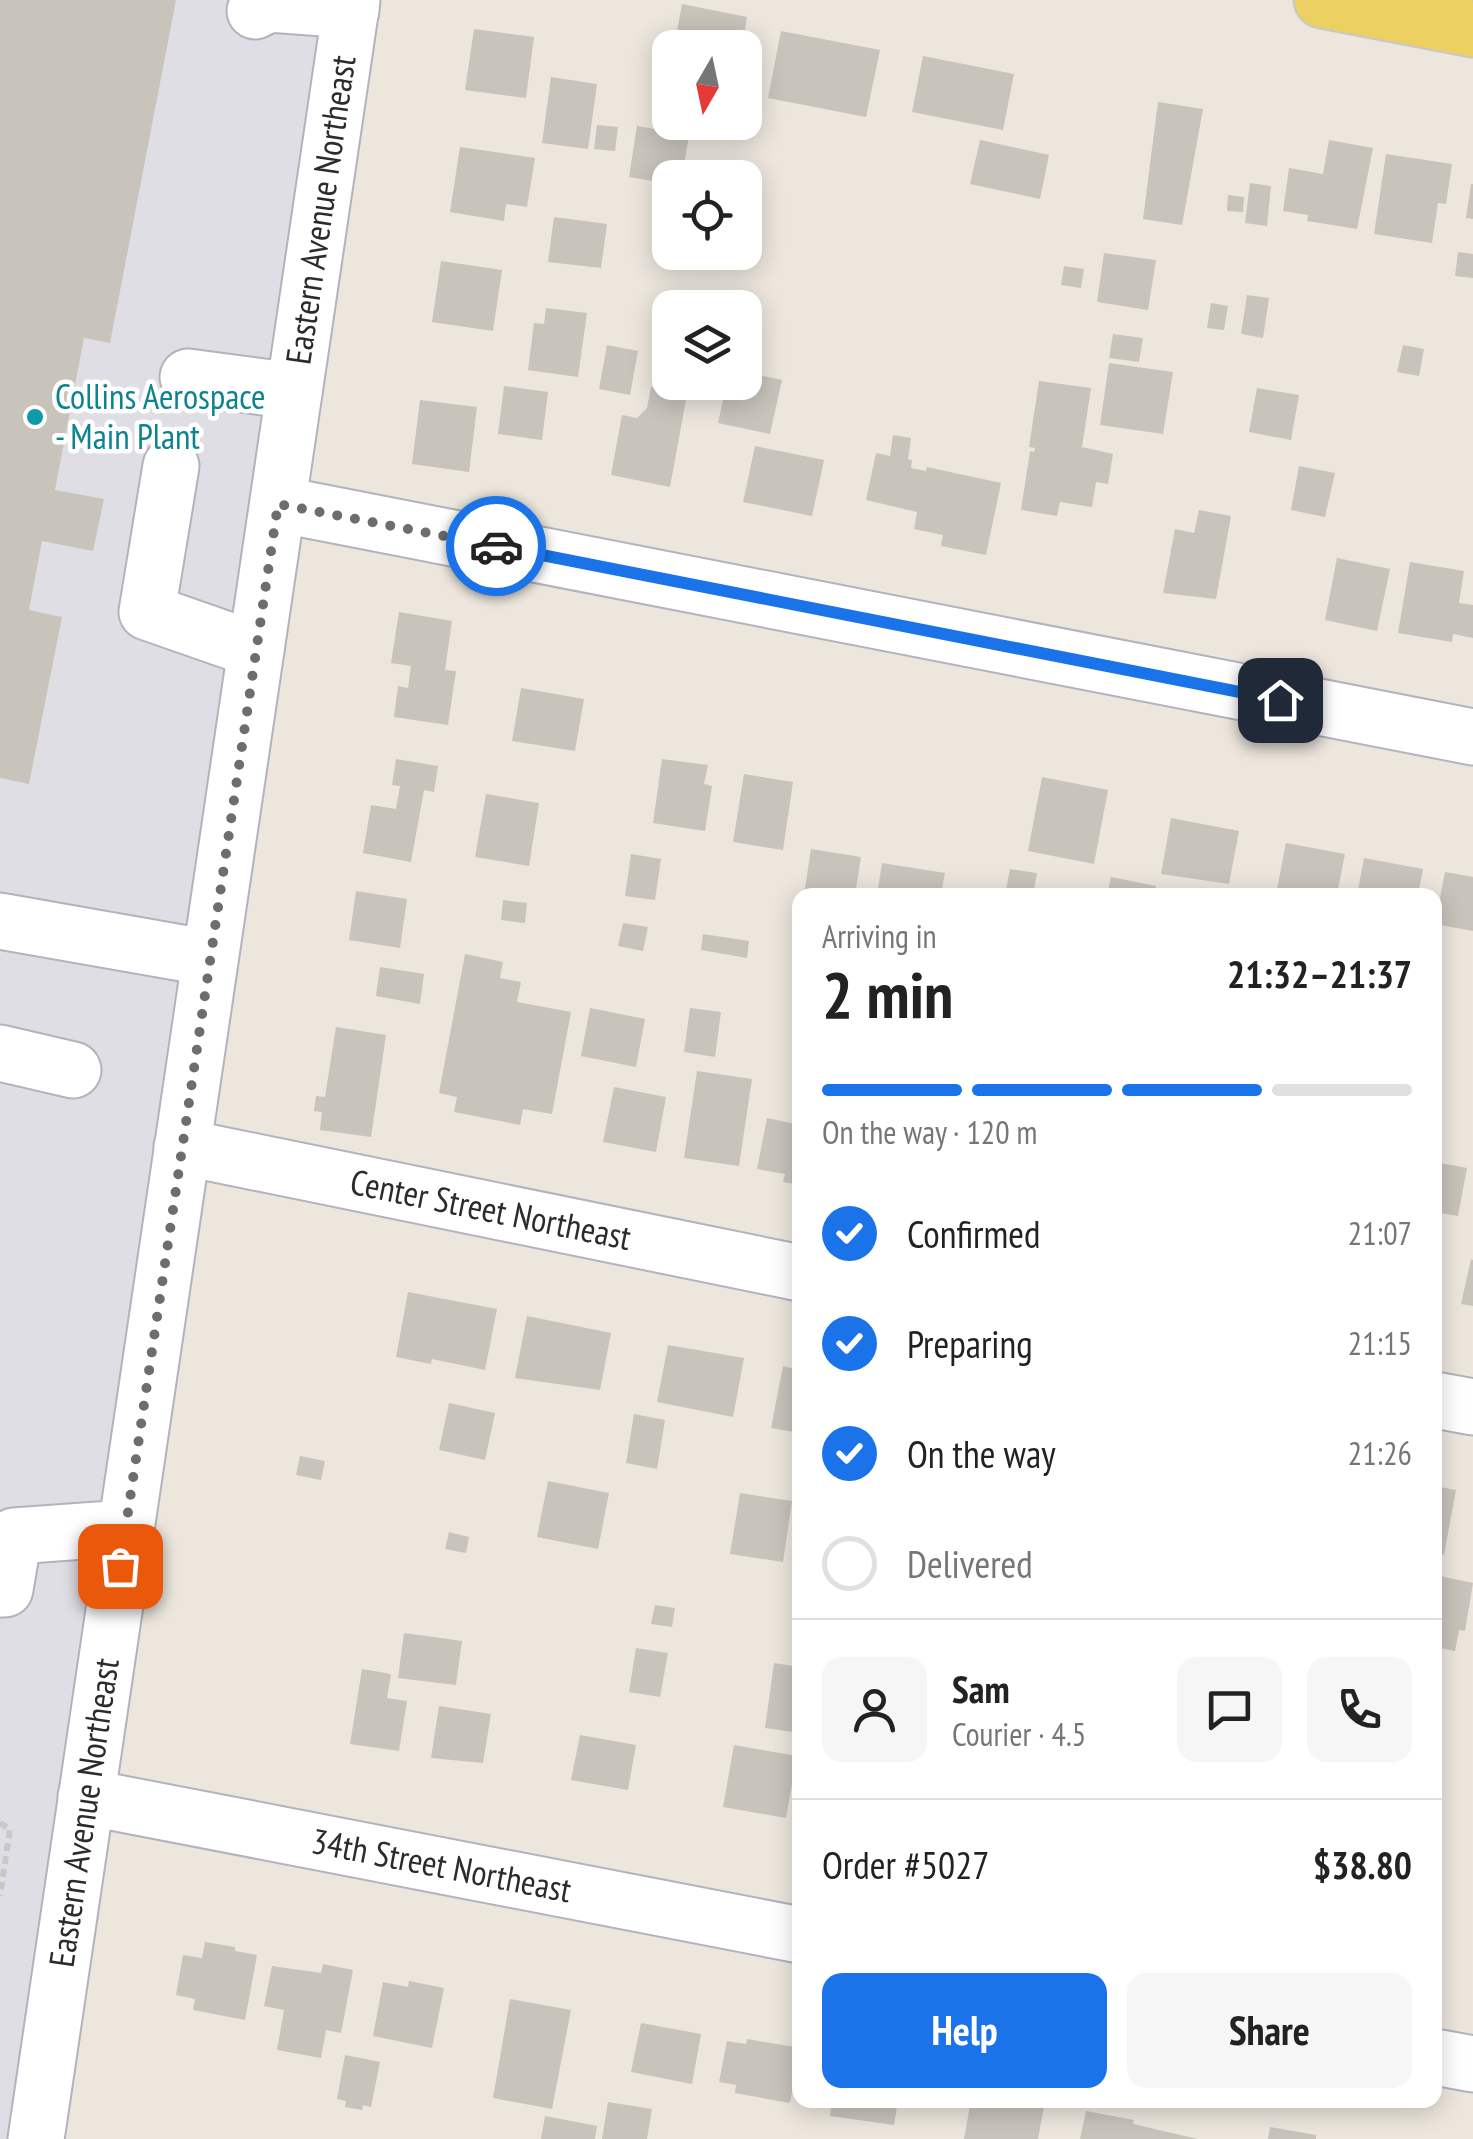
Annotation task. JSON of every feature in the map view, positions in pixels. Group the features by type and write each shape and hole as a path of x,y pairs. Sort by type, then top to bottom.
{"main road":[{"path":"1322,0 1473,29"}],"street":[{"path":"255,11 269,4 352,5"},
{"name":"Eastern Avenue Northeast","path":"36,2139 352,5"},
{"path":"188,377 294,392"},
{"path":"171,466 146,612 256,650"},
{"path":"278,504 1473,737"},
{"path":"0,921 210,958"},
{"path":"0,1053 74,1070"},
{"name":"Center Street Northeast","path":"182,1147 792,1271"},
{"path":"1442,1401 1473,1408"},
{"path":"0,1589 5,1589 14,1536 126,1528"},
{"name":"34th Street Northeast","path":"86,1797 792,1933"},
{"path":"1442,2058 1473,2064"}],"path":[{"path":"0,1823 10,1829 0,1896"}],"shaded area":[{"path":"0,0 352,0 36,2139 0,2139"}],"building":[{"name":"Collins Aerospace - Main Plant","path":"0,0 176,0 110,343 84,338 55,490 104,499 93,551 42,541 29,610 62,617 29,784 0,778"},
{"path":"682,4 747,17 745,30 677,30"},
{"path":"474,29 534,37 526,98 465,90"},
{"path":"781,31 880,50 866,117 768,98"},
{"path":"923,56 1014,74 1003,130 912,112"},
{"path":"551,77 597,84 588,149 542,143"},
{"path":"1158,102 1203,109 1182,225 1143,219"},
{"path":"597,125 618,127 615,151 594,149"},
{"path":"637,126 652,129 652,140 688,140 685,160 652,160 652,181 629,177"},
{"path":"980,140 1049,155 1040,199 970,184"},
{"path":"1329,140 1373,148 1357,229 1307,221 1308,215 1283,211 1289,168 1323,174"},
{"path":"460,147 535,158 527,207 506,204 504,221 450,212"},
{"path":"1386,154 1452,164 1446,204 1438,203 1432,243 1374,234"},
{"path":"1250,183 1271,186 1267,226 1245,223"},
{"path":"1473,184 1473,219 1466,218"},
{"path":"1228,195 1244,197 1243,212 1227,211"},
{"path":"554,217 607,224 601,268 548,262"},
{"path":"1458,252 1473,254 1473,278 1455,276"},
{"path":"1104,253 1156,260 1148,310 1097,302"},
{"path":"441,261 502,270 493,331 432,322"},
{"path":"1064,266 1084,269 1081,288 1061,285"},
{"path":"1247,295 1269,298 1263,338 1241,334"},
{"path":"1211,303 1228,306 1224,330 1207,328"},
{"path":"546,308 587,313 578,377 528,370 534,323 544,324"},
{"path":"1113,334 1143,338 1139,362 1109,358"},
{"path":"607,345 638,351 630,395 599,389"},
{"path":"1403,345 1424,349 1419,376 1397,372"},
{"path":"1109,363 1173,372 1163,434 1100,425"},
{"path":"762,376 782,380 770,434 718,423 723,400 762,400"},
{"path":"1039,381 1091,388 1082,447 1113,454 1108,484 1096,482 1092,507 1060,502 1057,516 1021,510 1030,451 1035,448 1029,447"},
{"path":"504,386 548,392 542,440 498,434"},
{"path":"651,387 652,400 686,400 670,487 611,475 622,415 637,418 647,408"},
{"path":"1257,388 1299,395 1291,440 1249,432"},
{"path":"420,400 477,407 469,472 412,464"},
{"path":"893,435 911,438 911,468 926,471 927,467 1001,483 986,555 941,546 943,535 914,529 917,512 866,500 876,453 890,456"},
{"path":"755,446 824,460 812,516 743,502"},
{"path":"1299,466 1335,473 1325,517 1291,510"},
{"path":"1199,510 1231,516 1216,599 1163,593 1175,529 1194,533"},
{"path":"1337,558 1390,569 1377,631 1325,620"},
{"path":"1410,562 1464,571 1459,603 1473,605 1473,638 1453,634 1452,642 1398,633"},
{"path":"399,612 452,621 445,670 456,671 448,725 394,717 398,686 408,688 411,666 391,663"},
{"path":"521,688 584,699 575,751 512,741"},
{"path":"396,759 438,766 434,792 424,790 411,862 363,853 371,805 396,809 400,786 392,785"},
{"path":"662,759 708,765 704,784 712,786 705,831 653,823"},
{"path":"744,774 793,782 783,850 733,842"},
{"path":"1042,777 1108,790 1094,864 1028,851"},
{"path":"486,794 539,803 529,866 475,857"},
{"path":"1171,818 1239,831 1229,884 1161,874"},
{"path":"1286,843 1345,854 1338,888 1277,888"},
{"path":"811,849 861,857 856,888 805,888"},
{"path":"631,854 661,859 655,900 625,896"},
{"path":"1364,858 1423,869 1419,888 1358,888"},
{"path":"882,863 945,873 942,888 878,888"},
{"path":"1010,869 1037,873 1034,888 1006,888"},
{"path":"1445,872 1473,877 1473,931 1442,925"},
{"path":"1111,877 1156,886 1156,888 1109,888"},
{"path":"356,891 407,899 400,948 349,940"},
{"path":"503,900 527,903 525,923 501,920"},
{"path":"623,923 648,927 643,951 618,946"},
{"path":"703,934 749,941 747,958 701,950"},
{"path":"465,954 503,962 500,978 521,982 517,1002 571,1012 552,1114 523,1109 520,1125 454,1112 457,1097 439,1093"},
{"path":"380,967 424,974 420,1004 376,996"},
{"path":"590,1008 645,1019 636,1067 581,1056"},
{"path":"690,1008 721,1012 715,1057 684,1052"},
{"path":"336,1027 386,1035 371,1137 320,1130 322,1112 314,1111 316,1096 325,1097"},
{"path":"697,1071 752,1079 739,1166 684,1158"},
{"path":"614,1087 666,1097 656,1152 603,1142"},
{"path":"767,1118 792,1123 792,1184 783,1182 785,1174 757,1169"},
{"path":"1442,1163 1467,1168 1458,1216 1442,1213"},
{"path":"1473,1260 1473,1306 1461,1304"},
{"path":"408,1292 497,1309 485,1370 432,1359 431,1364 396,1357"},
{"path":"527,1316 611,1333 600,1390 515,1378"},
{"path":"668,1345 744,1358 733,1417 657,1402"},
{"path":"783,1366 792,1368 792,1432 771,1428"},
{"path":"449,1403 495,1413 485,1460 439,1450"},
{"path":"634,1414 665,1420 657,1469 626,1463"},
{"path":"300,1456 325,1461 321,1480 296,1475"},
{"path":"548,1481 609,1493 598,1549 537,1537"},
{"path":"1442,1487 1456,1490 1442,1555"},
{"path":"740,1493 792,1501 783,1562 730,1554"},
{"path":"449,1532 469,1537 466,1553 445,1549"},
{"path":"1442,1576 1473,1583 1465,1631 1459,1630 1455,1651 1442,1648"},
{"path":"655,1605 675,1608 672,1627 651,1624"},
{"path":"404,1633 462,1641 456,1685 398,1678"},
{"path":"636,1648 668,1653 660,1697 629,1692"},
{"path":"774,1663 792,1666 792,1732 765,1728"},
{"path":"362,1669 391,1674 387,1698 407,1701 399,1751 350,1744"},
{"path":"439,1706 491,1714 483,1763 431,1758"},
{"path":"580,1735 636,1745 628,1790 571,1780"},
{"path":"734,1745 792,1755 786,1818 723,1807"},
{"path":"205,1942 257,1955 245,2020 193,2010 195,1999 176,1995 183,1955 202,1958"},
{"path":"323,1964 353,1970 341,2033 326,2030 321,2058 277,2050 284,2010 264,2006 272,1966 321,1973"},
{"path":"409,1981 444,1988 432,2048 373,2036 383,1982 408,1987"},
{"path":"510,1999 571,2010 552,2109 493,2098"},
{"path":"641,2023 701,2034 692,2084 631,2072"},
{"path":"747,2039 792,2047 790,2103 735,2093 736,2085 719,2082 727,2041 746,2044"},
{"path":"345,2055 380,2062 371,2107 345,2107 346,2101 337,2099"},
{"path":"608,2102 652,2109 647,2139 602,2139"},
{"path":"831,2108 897,2108 894,2125 830,2116"},
{"path":"970,2108 1044,2108 1038,2139 964,2139"},
{"path":"1086,2111 1134,2120 1133,2124 1198,2139 1080,2139"},
{"path":"545,2116 597,2126 595,2139 541,2139"},
{"path":"1270,2127 1316,2135 1316,2139 1268,2139"}],"way so far":[{"path":"120,1566 278,504 496,546"}],"place":[{"name":"Collins Aerospace - Main Plant","path":"35,417"}],"route":[{"path":"496,546 1280,700"}]}
